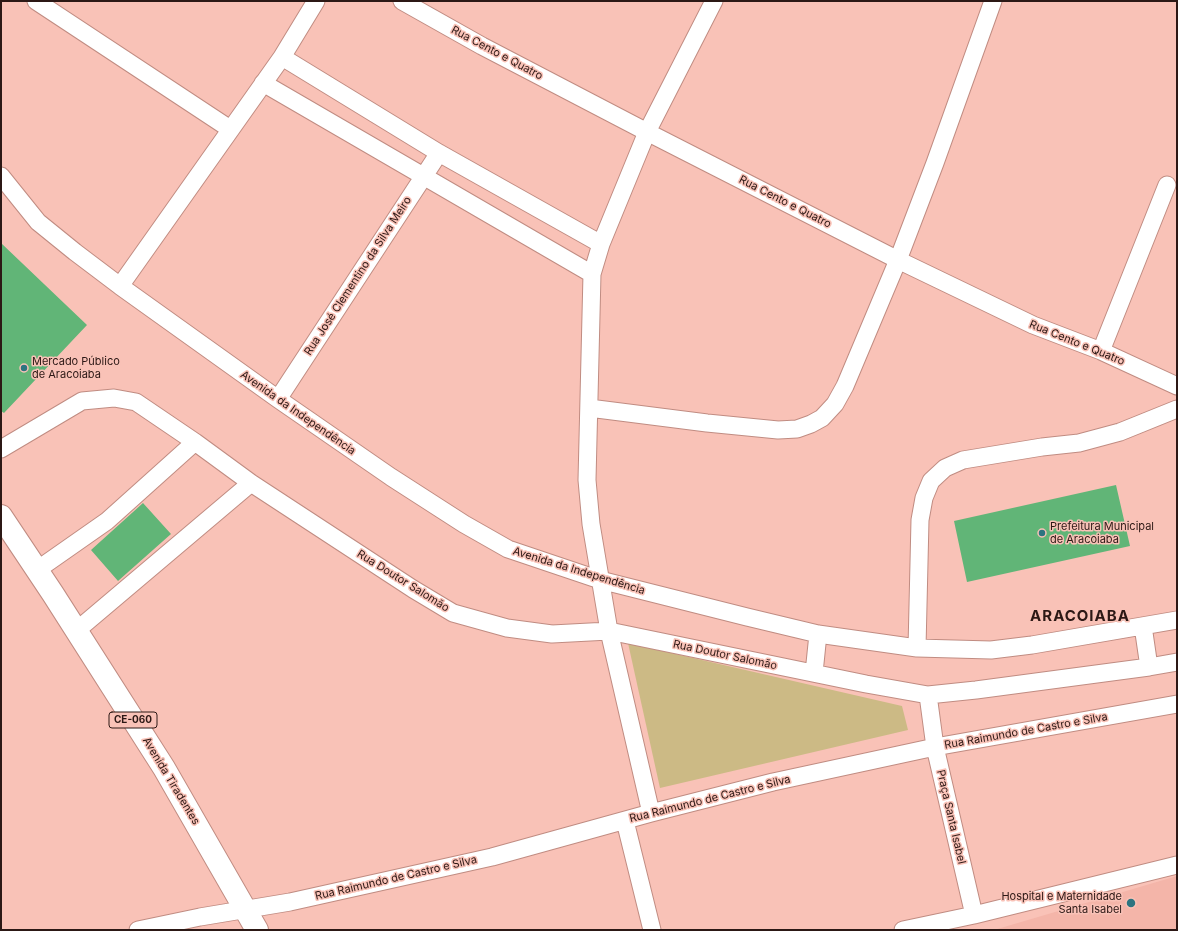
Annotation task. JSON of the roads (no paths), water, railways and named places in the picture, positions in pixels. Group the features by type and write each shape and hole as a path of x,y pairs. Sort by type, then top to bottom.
{"main road":[{"name":"Avenida Tiradentes","path":"1,516 38,570 168,774 257,930"}],"street":[{"path":"120,286 282,57 316,1"},
{"name":"Rua Cento e Quatro","path":"402,1 482,46 898,260 1033,325 1101,351 1177,386"},
{"path":"651,813 609,631 591,524 588,480 592,274 601,244 647,132 714,1"},
{"path":"589,408 707,424 778,430 797,429 822,418 835,404 845,386 898,260 935,164 993,1"},
{"path":"47,4 230,129"},
{"path":"282,57 439,153 601,244"},
{"path":"263,83 592,274"},
{"name":"Rua José Clementino da Silva Meiro","path":"278,399 439,153"},
{"name":"Avenida da Independência","path":"1,176 38,222 120,286 278,399 391,477 470,528 508,549 600,580 818,634 917,648 991,650 1032,645 1177,620"},
{"path":"1101,351 1167,185"},
{"name":"Rua Doutor Salomão","path":"1,449 82,401 114,398 136,402 195,442 251,483 413,589 453,613 507,628 552,634 609,631 866,684 928,695 976,690 1177,662"},
{"path":"917,648 920,520 924,498 931,481 945,468 963,460 1042,447 1079,443 1120,432 1177,409"},
{"path":"38,570 107,520 195,442"},
{"path":"76,631 251,483"},
{"path":"1144,626 1149,667"},
{"path":"814,673 818,634"},
{"name":"Praça Santa Isabel","path":"928,695 934,747 974,915"},
{"name":"Rua Raimundo de Castro e Silva","path":"138,930 203,923 246,910 290,902 492,857 651,813 773,782 934,747 1177,704"},
{"path":"625,821 652,930"},
{"path":"903,930 974,915 1177,866"}],"place":[{"name":"Mercado Público de Aracoiaba","path":"24,368"},
{"name":"Prefeitura Municipal de Aracoiaba","path":"1042,533"},
{"name":"Hospital e Maternidade Santa Isabel","path":"1131,903"}],"district":[{"name":"ARACOIABA","path":"1080,616"}]}
